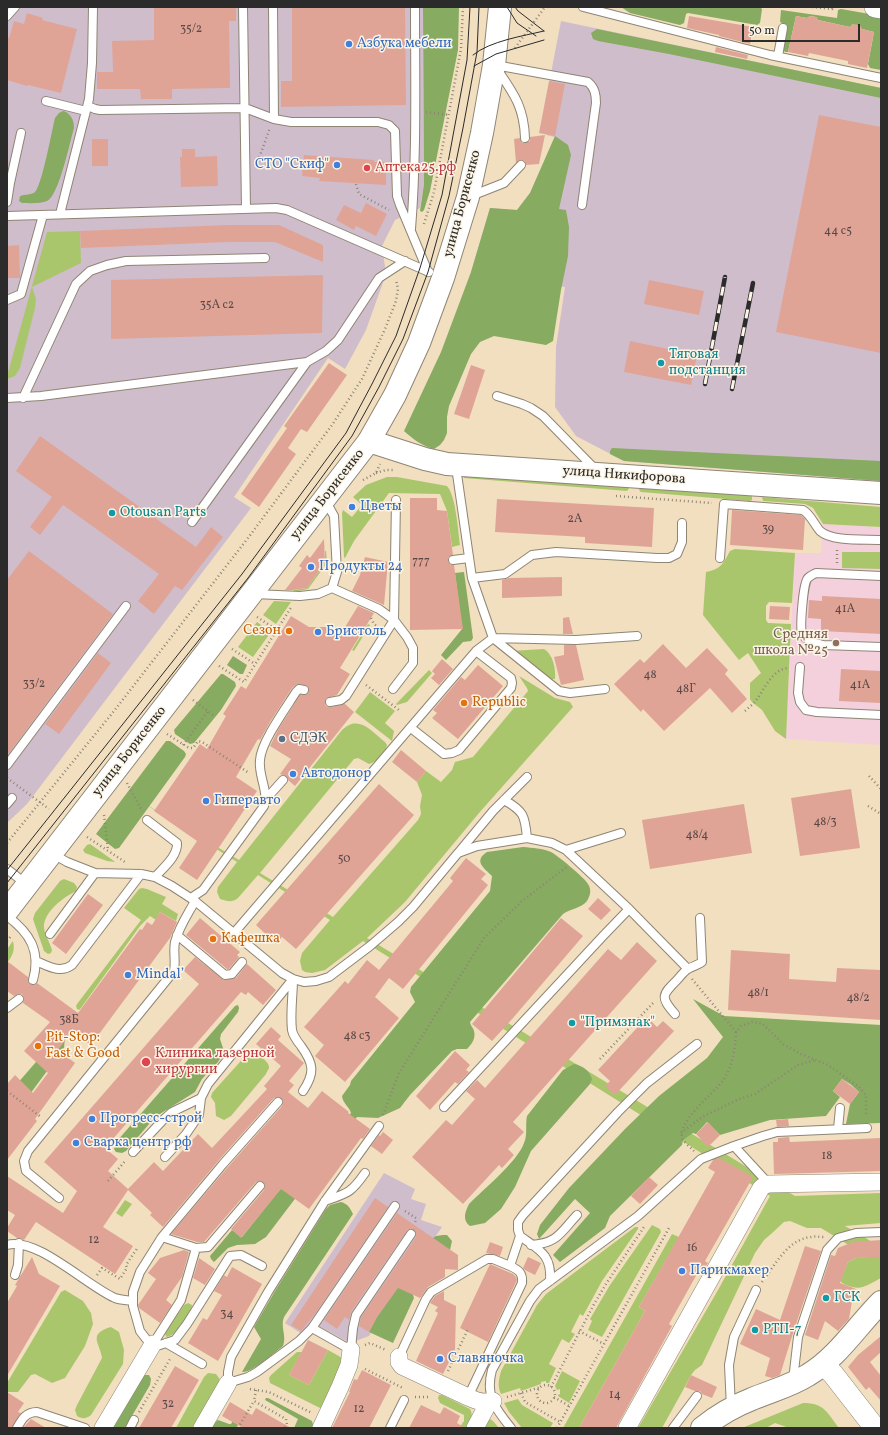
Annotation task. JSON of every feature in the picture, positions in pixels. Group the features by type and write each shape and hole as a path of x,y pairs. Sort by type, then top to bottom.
{"main road":[{"name":"улица Борисенко","path":"7,911 369,441 394,395 418,343 435,275 468,196 494,65 500,7"},
{"name":"улица Никифорова","path":"369,441 425,459 456,464 881,492"},
{"path":"702,1428 731,1409 751,1399 808,1376 824,1365 881,1302"}],"street":[{"path":"875,7 881,8"},
{"path":"627,1428 765,1185 881,1182"},
{"path":"103,1428 159,1343"},
{"path":"399,1357 399,1362 402,1366 468,1398 478,1402 491,1402"},
{"path":"321,1428 340,1388 350,1358"},
{"path":"824,1365 833,1374 875,1428"},
{"path":"202,1428 228,1384"},
{"path":"475,1428 491,1402"}],"lane":[{"path":"7,16 15,7"},
{"path":"60,214 87,108 92,63 93,7"},
{"path":"243,7 246,209"},
{"path":"273,7 274,119"},
{"path":"411,231 414,191 415,7"},
{"path":"583,7 778,56 881,78"},
{"path":"778,56 783,28"},
{"path":"494,65 517,100 524,122 525,138"},
{"path":"494,65 588,82 591,85 596,93 596,104 582,205"},
{"path":"46,101 100,110 245,108 274,119 291,122 378,122 388,125 394,131 397,196 418,247 435,275"},
{"path":"7,202 21,133"},
{"path":"468,196 504,183 521,165"},
{"path":"7,216 276,208 287,210 435,275"},
{"path":"7,300 21,294 43,215"},
{"path":"23,398 76,284 90,272 107,265 126,261 265,258"},
{"path":"7,398 23,398 307,362 326,351 338,340 379,278 405,262"},
{"path":"192,522 307,362"},
{"path":"497,396 531,408 542,416 600,474"},
{"path":"456,464 472,578 493,638 559,691 570,693 605,689"},
{"path":"324,499 334,516 337,572 332,588"},
{"path":"330,702 341,700 346,696 394,620 396,500"},
{"path":"720,558 724,504 803,510 808,512 822,533 837,538 881,540"},
{"path":"472,578 505,574 532,555 540,553 556,552 669,558 678,554 681,545 682,523"},
{"path":"453,560 469,558"},
{"path":"881,576 816,573 807,578 804,587 801,632 806,639 818,644 881,647"},
{"path":"251,594 300,596 318,594 332,588 379,609 394,620 407,637 413,648 413,663 393,688"},
{"path":"7,765 126,606"},
{"path":"234,933 476,651 493,638 576,640 637,636"},
{"path":"411,728 444,754 459,750 511,688 512,683 511,678 476,651"},
{"path":"800,667 798,693 800,702 806,710 817,712 881,715"},
{"path":"59,1198 26,1171 24,1161 28,1151 174,970 176,962 174,952 177,935 193,900 203,890 264,806 266,799 262,782 260,761 262,748 296,692 299,689 304,690"},
{"path":"52,853 67,862 95,873 141,874 155,877 193,900 282,973 293,980 304,982 316,981 329,977 370,946 413,907 493,811 527,777"},
{"path":"266,799 283,780"},
{"path":"504,800 517,807 525,821 527,838"},
{"path":"147,820 177,843 177,850 174,855 155,877"},
{"path":"566,850 621,833"},
{"path":"458,853 477,846 527,838 552,843 566,850 629,909 687,970"},
{"path":"7,868 27,885"},
{"path":"50,934 95,873"},
{"path":"36,961 60,970 72,965 141,874"},
{"path":"444,1107 629,909"},
{"path":"7,916 20,925 26,932 34,950 36,961 33,980"},
{"path":"674,1014 665,1003 663,996 687,970 702,962 700,918"},
{"path":"177,935 225,974 232,974 242,962"},
{"path":"293,980 292,1030 295,1039 308,1056 312,1068 311,1080 304,1092"},
{"path":"165,1157 186,1134 199,1115 201,1098 208,1084 293,980"},
{"path":"7,1008 19,999"},
{"path":"550,1280 551,1269 548,1260 542,1253 520,1236 518,1222 607,1124 648,1084 697,1044"},
{"path":"132,1152 172,1112 201,1098"},
{"path":"202,1364 176,1349 147,1340 140,1331 133,1306 135,1282 162,1237 223,1164 278,1102"},
{"path":"838,1129 840,1108"},
{"path":"379,1126 325,1201 268,1292 231,1356 228,1372 228,1384 257,1372 299,1341 312,1328 395,1206"},
{"path":"511,1428 491,1402 489,1381 492,1370 530,1301 539,1289 638,1216 702,1159 734,1146 778,1132 867,1128"},
{"path":"734,1146 769,1184"},
{"path":"325,1201 347,1194 355,1187 365,1173"},
{"path":"162,1237 196,1248 205,1248 211,1244 260,1186"},
{"path":"531,1245 550,1242 557,1237 577,1215"},
{"path":"793,1383 798,1337 827,1250 838,1238 856,1233 881,1232"},
{"path":"350,1358 356,1315 411,1234"},
{"path":"510,1266 520,1236"},
{"path":"7,1245 19,1243 39,1250 116,1299 133,1300"},
{"path":"15,1275 18,1265 19,1243"},
{"path":"159,1343 181,1300 196,1248"},
{"path":"159,1343 175,1340 180,1334 230,1256 241,1255 262,1266"},
{"path":"399,1357 426,1299 431,1292 487,1259 493,1259 520,1271 523,1277 522,1283 468,1398"},
{"path":"731,1409 729,1365 734,1337 756,1290"},
{"path":"312,1328 350,1358"},
{"path":"673,1428 697,1396"},
{"path":"390,1428 404,1400"},
{"path":"17,1428 22,1418 31,1412 43,1413 85,1428"},
{"path":"130,1428 134,1420"}],"path":[{"path":"418,247 434,192 462,49 463,7"},
{"path":"515,48 545,7"},
{"path":"812,7 832,10 832,7"},
{"path":"415,110 449,115"},
{"path":"257,163 274,119"},
{"path":"356,184 359,194 364,198 405,218"},
{"path":"7,843 114,711 243,545 332,425 362,379 396,301 398,289 396,278 392,270"},
{"path":"614,496 724,504"},
{"path":"218,665 244,682 292,608"},
{"path":"256,616 277,630"},
{"path":"366,616 372,618 374,624 386,632"},
{"path":"231,648 255,664"},
{"path":"745,711 757,699 769,681 782,668 800,667"},
{"path":"357,679 399,710"},
{"path":"192,699 213,716"},
{"path":"183,745 208,711"},
{"path":"166,734 183,745 192,748 198,741 202,742 262,782"},
{"path":"869,776 881,789"},
{"path":"7,778 49,809"},
{"path":"127,783 147,820"},
{"path":"868,806 881,814"},
{"path":"87,837 107,849 104,814"},
{"path":"379,1126 399,1073 484,938 522,901 576,860"},
{"path":"687,970 736,1032"},
{"path":"600,1059 651,1004 663,996"},
{"path":"693,1150 683,1140 681,1132 685,1123 724,1081 730,1069 736,1032 741,1026 752,1022 763,1024 782,1044 800,1054 828,1065 859,1086 866,1095 867,1128"},
{"path":"681,1132 702,1117 739,1099 755,1094 798,1065 817,1060"},
{"path":"7,1091 33,1111"},
{"path":"108,1181 132,1152"},
{"path":"395,1206 416,1218 411,1234"},
{"path":"551,1387 606,1284 647,1223"},
{"path":"557,1428 669,1228"},
{"path":"756,1290 790,1246 799,1240 810,1237 838,1238"},
{"path":"102,1268 120,1279 127,1268 126,1265 138,1247"},
{"path":"442,1385 468,1329"},
{"path":"580,1331 604,1344"},
{"path":"399,1357 370,1343 350,1358 361,1366 407,1390"},
{"path":"134,1420 176,1349"},
{"path":"228,1384 269,1392 301,1407"},
{"path":"551,1387 544,1386 521,1393 525,1402 560,1422"},
{"path":"544,1386 538,1391 537,1394 543,1403 551,1402 554,1397 554,1391 551,1387"},
{"path":"238,1428 254,1401 256,1390"},
{"path":"413,1394 420,1397"},
{"path":"554,1397 569,1406"},
{"path":"254,1401 286,1418 287,1425 285,1428"}],"shaded area":[{"path":"7,7 423,7 424,184 420,208 395,220 382,246 386,274 366,330 345,369 328,358 234,497 251,508 27,804 7,823"},
{"path":"561,21 881,88 881,481 624,461 576,436 555,407 556,347 565,287 471,272 490,208 517,210 530,193 555,137 546,135 548,122 542,120"},
{"name":"Средняя школа №25","path":"823,524 881,527 881,745 786,739 795,553 821,553"},
{"path":"384,1173 415,1189 411,1199 426,1204 421,1220 442,1227 379,1318 369,1336 350,1343 313,1323 302,1334 285,1323"}],"green space":[{"path":"423,7 459,7 458,50 430,191 422,212 420,211 424,184"},
{"path":"621,7 760,7 762,9 760,23 757,25 688,13 686,14 684,23 680,25 630,13"},
{"path":"841,9 881,16 881,70 870,68 868,64 874,32 862,29 853,24 850,27 818,20 816,17 810,16 807,18 796,16 788,52 785,52 783,49 787,25 780,22 781,10 837,18 838,10"},
{"path":"597,29 881,88 881,98 669,54 598,41 593,39 591,33"},
{"path":"63,111 71,117 74,128 64,168 56,189 47,201 38,203 22,203 19,201 20,196 34,193 38,187 44,169 55,118"},
{"path":"555,136 568,145 571,155 559,209 566,210 569,227 568,256 553,341 546,345 494,336 480,342 471,354 449,406 447,433 444,440 434,449 426,446 404,431 441,352 471,272 490,208 517,210 530,193"},
{"path":"80,231 81,263 32,287 36,299 35,308 20,368 15,376 7,379 7,376 47,232"},
{"path":"612,448 881,461 881,481 624,461 610,454"},
{"path":"463,473 630,487 627,491 464,478"},
{"path":"387,477 397,477 447,486 453,497 455,505 460,545 452,547 447,511 440,494 389,493 354,541 345,558 343,510 352,517 362,505 353,497 366,485"},
{"path":"640,487 751,495 752,500 641,492 639,490"},
{"path":"762,497 881,507 881,527 823,524 813,508 805,504 763,501"},
{"path":"735,549 795,553 792,603 769,602 766,606 766,620 768,623 791,624 786,739 775,731 762,710 750,699 750,683 761,673 748,653 739,660 703,615 706,572 718,567 723,563 730,551"},
{"path":"325,551 327,563 308,589 294,592 294,590 307,588 325,563"},
{"path":"842,552 881,552 881,569 842,568"},
{"path":"464,572 473,638 471,641 463,642 446,660 441,655 462,629 455,573"},
{"path":"274,601 291,602 276,624 263,615"},
{"path":"257,622 271,632 253,657 238,647"},
{"path":"368,624 370,625 354,651 352,650"},
{"path":"544,649 552,658 555,679 552,679 515,659 511,651"},
{"path":"233,656 247,665 243,674 240,674 227,665"},
{"path":"429,670 432,673 407,702 397,705 396,704"},
{"path":"221,674 235,682 236,686 221,710 194,743 190,744 175,734 174,730"},
{"path":"519,676 555,698 570,702 573,707 479,813 405,902 367,938 795,1196 881,1193 881,1223 845,1226 881,1247 881,1278 858,1288 844,1284 840,1281 848,1262 856,1258 868,1257 821,1228 807,1228 790,1221 784,1222 764,1240 755,1253 702,1365 691,1375 662,1428 638,1428 718,1290 770,1196 363,941 325,970 312,973 305,972 302,970 300,961 302,953 330,920 258,875 236,900 229,901 220,899 217,892 218,887 237,862 137,799 239,860 342,730 348,725 354,724 359,724 370,729 387,745 381,757 369,764 358,758 354,759 260,873 333,917 418,820 421,814 420,806 422,795 417,782 426,771 441,782 452,770 455,762 473,757 528,691"},
{"path":"370,692 395,711 385,723 394,731 392,741 355,712"},
{"path":"166,741 170,741 184,751 186,754 185,757 119,848 115,849 96,834"},
{"path":"90,844 115,862 107,861 85,853 83,850"},
{"path":"523,847 551,852 571,867 586,881 590,888 587,901 563,914 470,1022 474,1030 474,1038 467,1049 457,1049 452,1051 410,1095 400,1108 378,1118 357,1117 266,1237 255,1244 237,1245 228,1248 214,1262 210,1256 232,1230 242,1237 277,1193 351,1113 342,1096 350,1085 351,1081 415,1002 410,992 411,987 490,891 492,876 481,864 480,861 483,855 487,852"},
{"path":"64,879 74,883 77,887 76,891 60,901 47,916 44,928 52,950 51,953 48,954 44,951 33,919 35,913 60,881"},
{"path":"142,888 166,897 162,904 178,914 176,921 160,912 156,920 150,916 140,926 81,1008 79,1010 77,1009 77,1004 141,920 124,908 139,889"},
{"path":"13,941 13,952 7,963 7,949"},
{"path":"693,999 724,1016 881,1025 881,1123 846,1124 850,1104 859,1092 842,1079 833,1091 840,1097 826,1116 770,1120 720,1135 707,1122 696,1134 693,1133 683,1140 682,1145 610,1216 605,1228 560,1262 553,1255 590,1213 575,1199 539,1239 537,1234 540,1225 569,1188 625,1129 659,1096 707,1058 723,1037"},
{"path":"238,1005 238,1012 221,1034 220,1039 223,1054 218,1062 202,1079 195,1092 155,1117 126,1151 122,1153 116,1152 114,1149 117,1141 235,1006"},
{"path":"65,1037 64,1048 30,1094 16,1085 56,1039"},
{"path":"251,1052 265,1060 269,1065 269,1069 231,1116 224,1120 216,1116 215,1103 211,1097 212,1093 248,1053"},
{"path":"574,1064 583,1067 591,1076 592,1079 590,1084 531,1151 515,1187 501,1209 485,1223 470,1226 467,1224 465,1219 465,1213 469,1204 508,1167 515,1158 525,1140 527,1116 563,1070"},
{"path":"125,1200 132,1204 122,1217 116,1213"},
{"path":"341,1202 348,1206 353,1214 284,1317 283,1346 257,1366 242,1372 261,1339 254,1327 326,1209 330,1205"},
{"path":"652,1225 660,1229 661,1232 602,1337 588,1330 592,1321 590,1319 610,1285"},
{"path":"635,1227 638,1227 638,1229 602,1281 583,1316 580,1314 571,1332 575,1334 569,1343 562,1339 549,1364 556,1368 549,1383 546,1383 546,1381 541,1382 541,1384 521,1391 520,1388 501,1394 499,1380 501,1371 537,1305 546,1294"},
{"path":"672,1234 679,1237 639,1307 645,1311 579,1428 563,1428"},
{"path":"447,1235 452,1241 450,1250 419,1282 413,1295 414,1298 393,1343 369,1332 377,1317 433,1238"},
{"path":"65,1290 83,1301 91,1313 93,1324 85,1346 65,1378 52,1383 35,1374 31,1375 18,1392 7,1392 7,1383 61,1292"},
{"path":"188,1303 192,1305 183,1325 175,1333 166,1337 165,1333 184,1305"},
{"path":"111,1327 119,1332 124,1350 123,1364 91,1415 86,1418 81,1418 77,1416 75,1410 102,1358 97,1336 99,1333"},
{"path":"328,1350 346,1360 326,1408 320,1408 270,1383 269,1378 271,1375 297,1352 302,1352 289,1375 309,1385"},
{"path":"562,1371 580,1381 569,1403 558,1396 560,1394 560,1389 557,1390 555,1386"},
{"path":"208,1373 216,1374 220,1382 192,1428 176,1428 204,1377"},
{"path":"149,1375 151,1379 150,1385 125,1428 109,1428 141,1376"},
{"path":"439,1395 442,1395 470,1409 472,1417 466,1428 459,1428 464,1421 464,1415 440,1403 438,1398"},
{"path":"268,1398 312,1421 313,1425 311,1428 294,1428 298,1419 265,1400"},
{"path":"518,1399 522,1405 553,1423 550,1428 522,1428 509,1412 504,1403"},
{"path":"803,1403 810,1403 821,1407 828,1413 839,1428 789,1428 775,1423 766,1428 742,1428"},
{"path":"238,1412 243,1417 236,1428 208,1428 218,1420 231,1424"},
{"path":"490,1419 493,1421 499,1428 482,1428"}],"building":[{"path":"154,7 236,7 236,21 229,21 230,88 172,89 172,99 141,99 140,89 97,89 97,72 113,72 112,41 154,40"},
{"name":"Азбука мебели","path":"292,7 405,7 406,105 281,107 281,81 292,81"},
{"path":"27,13 43,18 42,20 77,29 61,93 7,80 7,38 9,38 14,21 24,24"},
{"path":"689,16 753,27 750,44 687,28"},
{"path":"796,16 807,18 810,16 817,17 818,20 850,27 853,24 860,25 862,29 874,32 867,68 848,64 848,61 809,53 808,56 788,52"},
{"path":"716,47 748,55 747,59 715,52"},
{"path":"549,81 565,84 555,136 539,133"},
{"path":"819,115 881,127 881,353 776,332"},
{"path":"545,135 539,164 526,165 525,161 522,160 516,163 514,139 520,138 522,143 526,143 530,141 530,137"},
{"path":"92,139 108,139 108,166 92,166"},
{"path":"182,149 195,149 195,157 217,156 218,186 181,187 180,157 182,157"},
{"path":"304,155 386,162 386,185 319,181 320,178 302,176"},
{"path":"366,203 387,214 376,236 356,226 354,230 336,220 344,205 361,213"},
{"path":"227,225 279,225 323,245 323,262 275,242 227,242 81,248 80,231"},
{"path":"19,245 20,278 7,278 7,246"},
{"path":"323,275 322,333 111,339 111,280"},
{"path":"649,280 704,291 699,315 644,304"},
{"name":"Тяговая подстанция","path":"630,341 697,355 691,385 624,372"},
{"path":"329,363 347,375 307,432 301,429 288,448 296,454 259,507 241,494 287,428 284,426"},
{"path":"471,365 485,370 469,419 454,414"},
{"name":"Otousan Parts","path":"40,436 196,547 211,527 223,537 182,590 175,586 154,614 138,601 159,574 63,505 40,535 30,527 52,497 16,471"},
{"path":"410,498 437,498 437,510 447,511 453,555 448,558 448,561 451,565 454,565 463,629 410,630"},
{"path":"497,499 654,508 652,547 585,543 585,537 495,532"},
{"path":"732,510 801,515 805,519 803,550 730,545"},
{"name":"Продукты 24","path":"324,539 325,563 307,588 285,590 302,568 299,566 307,555 310,558"},
{"path":"29,551 113,614 7,756 7,580"},
{"path":"365,557 388,562 384,605 352,591 360,575"},
{"path":"562,577 562,596 502,598 502,580 509,578"},
{"path":"822,596 881,599 881,634 821,631 821,619 808,618 809,600 822,601"},
{"path":"358,606 374,613 340,668 350,674 337,695 327,698 325,703 326,706 331,707 345,704 354,712 295,786 286,776 280,774 291,759 270,746 279,728 300,695 306,695 309,691 307,686 300,684 297,684 292,688 260,740 258,739 236,777 257,791 197,880 179,868 197,841 154,811 200,744 207,749 226,716 223,714 241,686 246,689 291,616 309,627 326,627 339,637"},
{"path":"770,606 790,607 789,620 769,619"},
{"path":"569,617 573,634 563,634 563,618"},
{"path":"663,644 686,668 707,648 728,670 725,674 747,699 732,713 710,688 664,731 643,709 641,712 614,684 640,659 644,663"},
{"path":"564,645 576,645 584,680 561,685 554,657 564,655"},
{"path":"98,653 111,663 59,734 45,724"},
{"path":"442,659 453,669 439,685 431,678 435,674 432,671"},
{"name":"Republic","path":"478,665 503,686 458,739 432,718 437,713 433,710 461,677 465,680"},
{"path":"841,669 881,671 881,703 839,701"},
{"path":"401,750 426,771 417,782 392,762"},
{"path":"379,784 414,815 296,949 282,937 276,944 256,925"},
{"path":"851,789 860,848 800,856 791,798"},
{"path":"744,804 752,853 650,869 642,820"},
{"path":"466,858 486,874 481,879 488,885 403,989 389,978 375,997 399,1018 345,1082 315,1056 324,1045 304,1027 345,981 348,984 367,960 379,970 453,881 450,878"},
{"path":"88,894 103,905 66,954 52,943"},
{"path":"598,898 611,910 601,920 588,909"},
{"path":"160,912 177,922 170,938 91,1045 72,1031 58,1050 75,1063 35,1119 37,1121 7,1160 7,1084 15,1075 33,1093 48,1073 24,1051 50,1022 23,1003 24,998 22,994 14,996 7,991 7,961 28,977 30,984 34,985 37,983 78,1013 140,929 142,930 147,922 152,925"},
{"path":"200,918 240,952 237,955 239,957 229,969 227,969 186,935"},
{"path":"561,918 583,936 492,1041 472,1024"},
{"name":"\"Примзнак\"","path":"637,942 657,961 513,1122 524,1132 508,1149 514,1155 502,1168 499,1165 463,1204 412,1157 446,1120 452,1125 475,1099 466,1091 477,1080 485,1088 608,949 621,960"},
{"path":"731,950 790,954 789,979 836,982 837,968 881,970 881,1020 728,1010"},
{"path":"195,957 224,980 236,978 247,964 276,990 263,1005 248,992 246,995 241,992 105,1148 118,1159 108,1171 128,1189 154,1162 163,1171 198,1134 212,1148 267,1089 264,1086 281,1066 256,1044 271,1027 281,1036 278,1040 304,1063 289,1081 294,1085 288,1092 308,1108 322,1091 370,1129 363,1139 361,1138 309,1209 281,1189 241,1238 231,1229 264,1190 265,1185 261,1181 256,1182 204,1242 197,1242 171,1234 282,1106 283,1101 279,1097 274,1098 219,1160 163,1227 150,1215 152,1213 128,1190 103,1227 133,1246 115,1274 36,1222 24,1240 17,1238 7,1231 7,1228 15,1215 7,1210 7,1176 63,1213 77,1191 44,1162 199,984 183,970"},
{"path":"647,1017 657,1027 663,1021 674,1031 615,1095 605,1086 610,1081 598,1070"},
{"path":"455,1051 470,1065 466,1070 469,1072 458,1084 455,1082 430,1110 416,1096"},
{"path":"842,1079 859,1092 850,1104 833,1091"},
{"path":"788,1119 789,1126 777,1127 776,1120"},
{"path":"708,1122 720,1135 708,1147 696,1134"},
{"path":"383,1132 393,1140 382,1154 371,1146"},
{"path":"789,1137 790,1142 881,1138 881,1171 774,1174 773,1142 778,1142 778,1138"},
{"path":"719,1158 753,1177 705,1261 708,1263 700,1276 697,1274 669,1324 672,1326 616,1428 579,1428 645,1311 639,1307 715,1172 708,1168 713,1160"},
{"path":"649,1177 658,1185 640,1204 631,1196"},
{"path":"375,1198 388,1207 315,1314 301,1331 291,1325"},
{"path":"397,1213 458,1255 458,1270 445,1269 445,1277 428,1287 420,1298 398,1288 377,1317 369,1332 359,1326 361,1317 416,1237 414,1230 408,1229 351,1312 349,1320 345,1317 337,1329 324,1320"},
{"name":"ГСК","path":"881,1240 881,1257 856,1258 848,1262 840,1283 856,1289 849,1319 838,1331 825,1321 818,1340 805,1335 831,1255 835,1256 838,1248 853,1242"},
{"path":"490,1242 503,1247 500,1256 486,1253"},
{"path":"805,1246 821,1251 780,1375 772,1378 765,1376 770,1358 740,1344 756,1309 780,1320"},
{"path":"184,1250 189,1252 182,1277 166,1300 172,1305 160,1323 139,1308 138,1305 156,1279 148,1273 160,1258"},
{"path":"32,1257 39,1274 60,1286 7,1376 7,1303 17,1286 15,1285"},
{"path":"528,1257 541,1263 535,1275 523,1268"},
{"path":"199,1258 215,1269 205,1285 193,1278"},
{"path":"490,1264 513,1274 517,1280 488,1342 460,1328"},
{"path":"232,1267 262,1284 218,1361 188,1343 203,1318 207,1320 222,1295 214,1291 224,1275 227,1277"},
{"path":"444,1291 444,1300 456,1306 455,1350 443,1374 416,1361 438,1313 435,1311 438,1307 430,1303 435,1296"},
{"path":"881,1336 881,1352 870,1362 881,1376 881,1401 869,1387 866,1390 848,1367 858,1355"},
{"path":"308,1340 328,1350 309,1385 289,1375"},
{"path":"175,1366 199,1380 171,1428 139,1428"},
{"path":"362,1370 391,1385 369,1428 332,1428 350,1392 354,1379 357,1380"},
{"path":"691,1375 717,1387 712,1398 702,1394 700,1391 695,1391 685,1387"},
{"path":"7,1392 24,1403 18,1412 21,1413 12,1428 7,1428"},
{"path":"230,1402 252,1415 256,1408 291,1428 243,1428 222,1416"},
{"path":"421,1405 440,1414 444,1407 460,1416 457,1423 465,1428 409,1428"},
{"path":"31,1419 46,1428 23,1428"}],"tram line":[{"path":"7,870 242,574 346,433 396,336 420,268 442,195 467,60 470,7"},
{"path":"7,883 248,578 352,436 379,387 403,339 428,272 449,196 477,52 479,7"},
{"path":"507,7 517,23 536,36"},
{"path":"515,7 544,31"},
{"path":"473,55 488,46 544,31"},
{"path":"474,66 496,54 544,40"}],"railway":[{"path":"705,384 725,277"},
{"path":"732,389 753,283"}],"place":[{"name":"Азбука мебели","path":"349,44"},
{"name":"СТО \"Скиф\"","path":"337,165"},
{"name":"Аптека25.рф","path":"367,168"},
{"name":"Тяговая подстанция","path":"661,363"},
{"name":"Цветы","path":"352,507"},
{"name":"Otousan Parts","path":"112,513"},
{"name":"Продукты 24","path":"311,567"},
{"name":"Сезон","path":"289,631"},
{"name":"Бристоль","path":"318,632"},
{"name":"Средняя школа №25","path":"836,643"},
{"name":"Republic","path":"464,703"},
{"name":"СДЭК","path":"282,739"},
{"name":"Автодонор","path":"293,774"},
{"name":"Гиперавто","path":"206,801"},
{"name":"Кафешка","path":"213,939"},
{"name":"Mindal’","path":"128,975"},
{"name":"\"Примзнак\"","path":"572,1023"},
{"name":"Pit-Stop: Fast & Good","path":"38,1046"},
{"name":"Клиника лазерной хирургии","path":"146,1062"},
{"name":"Прогресс-строй","path":"92,1119"},
{"name":"Сварка центр рф","path":"76,1143"},
{"name":"Парикмахер","path":"682,1271"},
{"name":"ГСК","path":"826,1298"},
{"name":"РТП-7","path":"755,1330"},
{"name":"Славяночка","path":"440,1359"}]}
